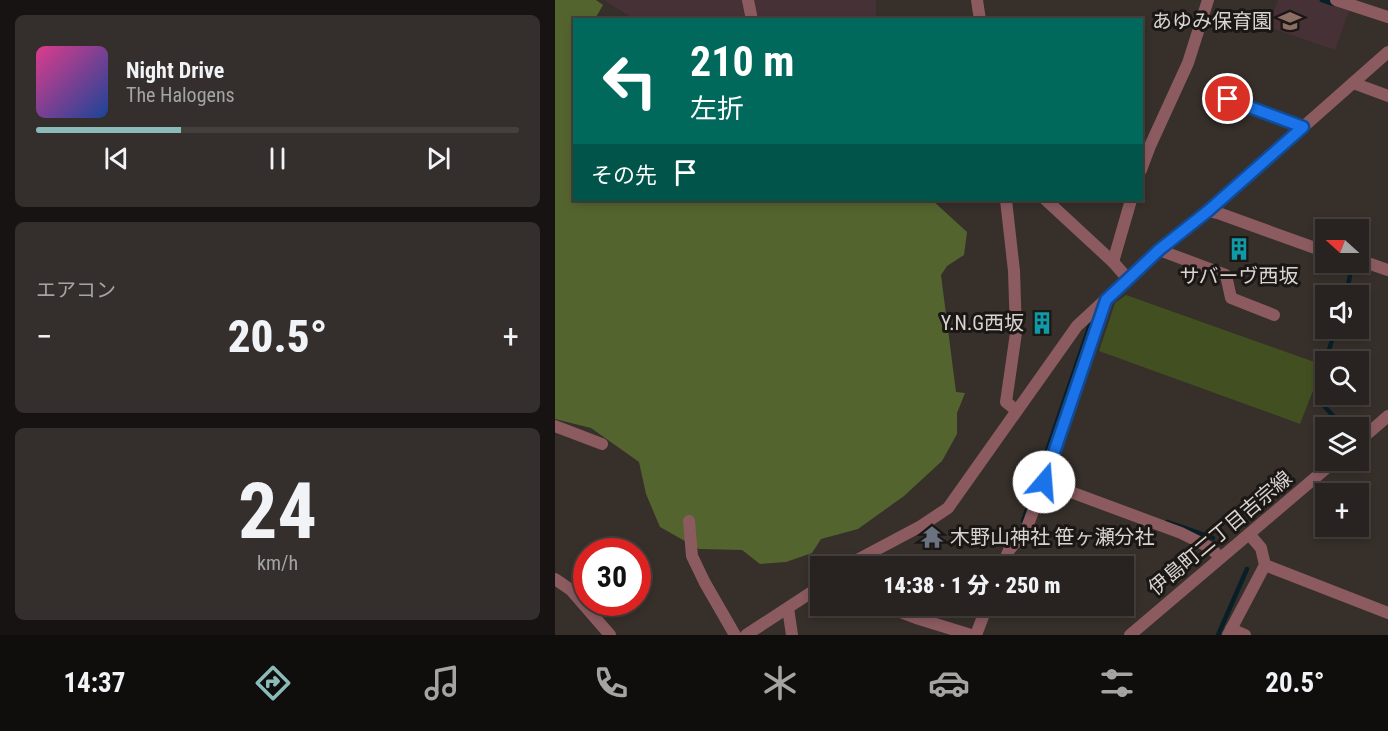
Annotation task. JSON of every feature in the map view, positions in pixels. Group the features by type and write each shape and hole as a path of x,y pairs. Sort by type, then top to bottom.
{"street":[{"path":"748,0 752,18"},
{"path":"977,0 979,18"},
{"path":"1143,165 1188,63 1209,0"},
{"path":"1336,0 1387,16"},
{"path":"865,556 921,526 948,508 1077,326 1159,250 1208,211 1388,52"},
{"path":"1353,83 1388,96"},
{"path":"1228,99 1303,127"},
{"path":"1006,201 1014,271 1016,333 1006,402 1016,410"},
{"path":"1047,201 1113,261 1128,279"},
{"path":"1113,261 1131,201"},
{"path":"1208,211 1315,248"},
{"path":"1159,250 1226,274 1231,298 1274,315"},
{"path":"1369,263 1388,270"},
{"path":"1007,556 1026,530 1106,300"},
{"path":"1369,432 1388,416"},
{"path":"555,426 602,444"},
{"name":"伊島町二丁目吉宗線","path":"1130,635 1323,471"},
{"path":"1044,482 1181,533 1211,548 1220,558"},
{"path":"689,521 692,556 735,635"},
{"path":"1245,635 1230,632 1265,565 1261,548 1249,534"},
{"path":"1265,565 1388,613"},
{"path":"555,579 571,590 610,635"},
{"path":"746,635 810,593"},
{"path":"787,608 792,635"},
{"path":"911,616 971,635"},
{"path":"976,635 983,616"}],"shaded area":[{"path":"604,0 876,0 876,18 632,18"},
{"path":"1278,0 1318,0 1349,11 1335,50 1268,27"}],"green space":[{"path":"555,0 596,0 603,5 596,18 573,18 573,201 933,201 967,232 964,255 947,266 941,275 956,392 965,393 957,413 957,434 942,461 904,496 858,529 821,539 812,553 786,562 760,564 742,550 699,549 660,527 646,494 639,462 591,428 555,419"},
{"path":"1126,295 1315,362 1315,386 1300,424 1099,351 1115,303"}],"waterway":[{"path":"1322,0 1334,4"},
{"path":"1348,285 1350,273"},
{"path":"1023,521 1092,319"},
{"path":"1332,339 1319,381 1325,407 1334,417"},
{"path":"1167,522 1213,538"},
{"path":"1218,635 1247,569"}],"place":[{"name":"あゆみ保育園","path":"1290,21"},
{"name":"サバーヴ西坂","path":"1239,249"},
{"name":"Y.N.G西坂","path":"1042,323"},
{"name":"木野山神社 笹ヶ瀬分社","path":"932,537"}],"route":[{"path":"1044,482 1106,300 1159,250 1208,211 1303,127 1228,99"}]}
